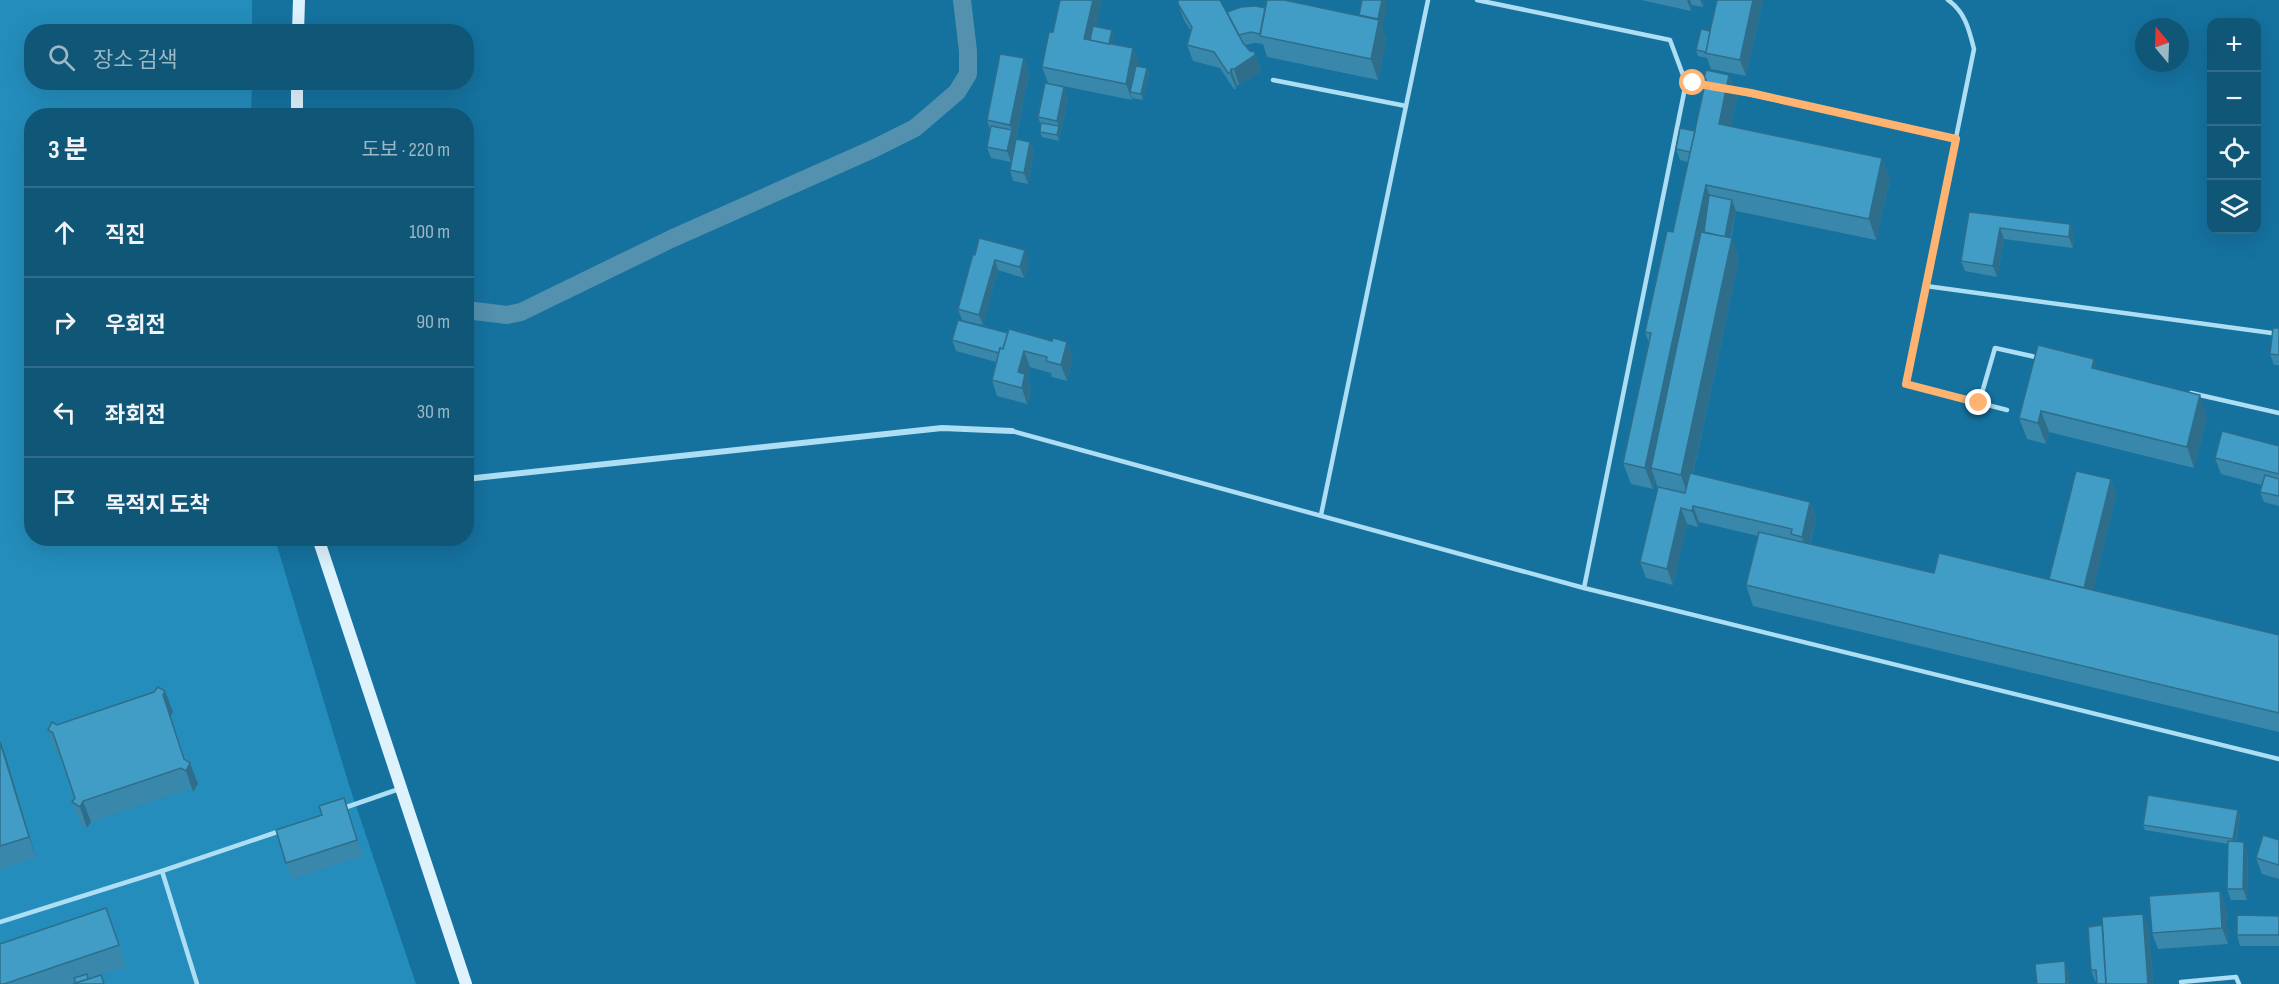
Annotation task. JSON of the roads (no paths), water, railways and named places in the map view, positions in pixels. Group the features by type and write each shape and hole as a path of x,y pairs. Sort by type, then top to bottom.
{"street":[{"path":"298,24 299,0"},
{"path":"297,90 297,108"},
{"path":"474,478 942,428 1012,431"},
{"path":"321,546 466,984"}],"lane":[{"path":"1321,515 1428,0"},
{"path":"1477,0 1670,40 1686,83 1584,588"},
{"path":"1948,0 1955,5 1967,21 1974,49 1906,384 2007,410"},
{"path":"1273,80 1406,106"},
{"path":"1693,83 1716,87"},
{"path":"1728,89 1956,139"},
{"path":"1926,286 2279,334"},
{"path":"1979,403 1995,348 2052,361"},
{"path":"2188,392 2279,413"},
{"path":"1012,431 1584,588 2279,759"},
{"path":"335,811 401,789"},
{"path":"0,922 162,872 281,830"},
{"path":"162,872 197,984"},
{"path":"2181,982 2236,977 2240,984"}],"waterway":[{"path":"474,311 507,315 521,312 671,239 915,128 957,92 968,74 968,51 962,0"}]}
